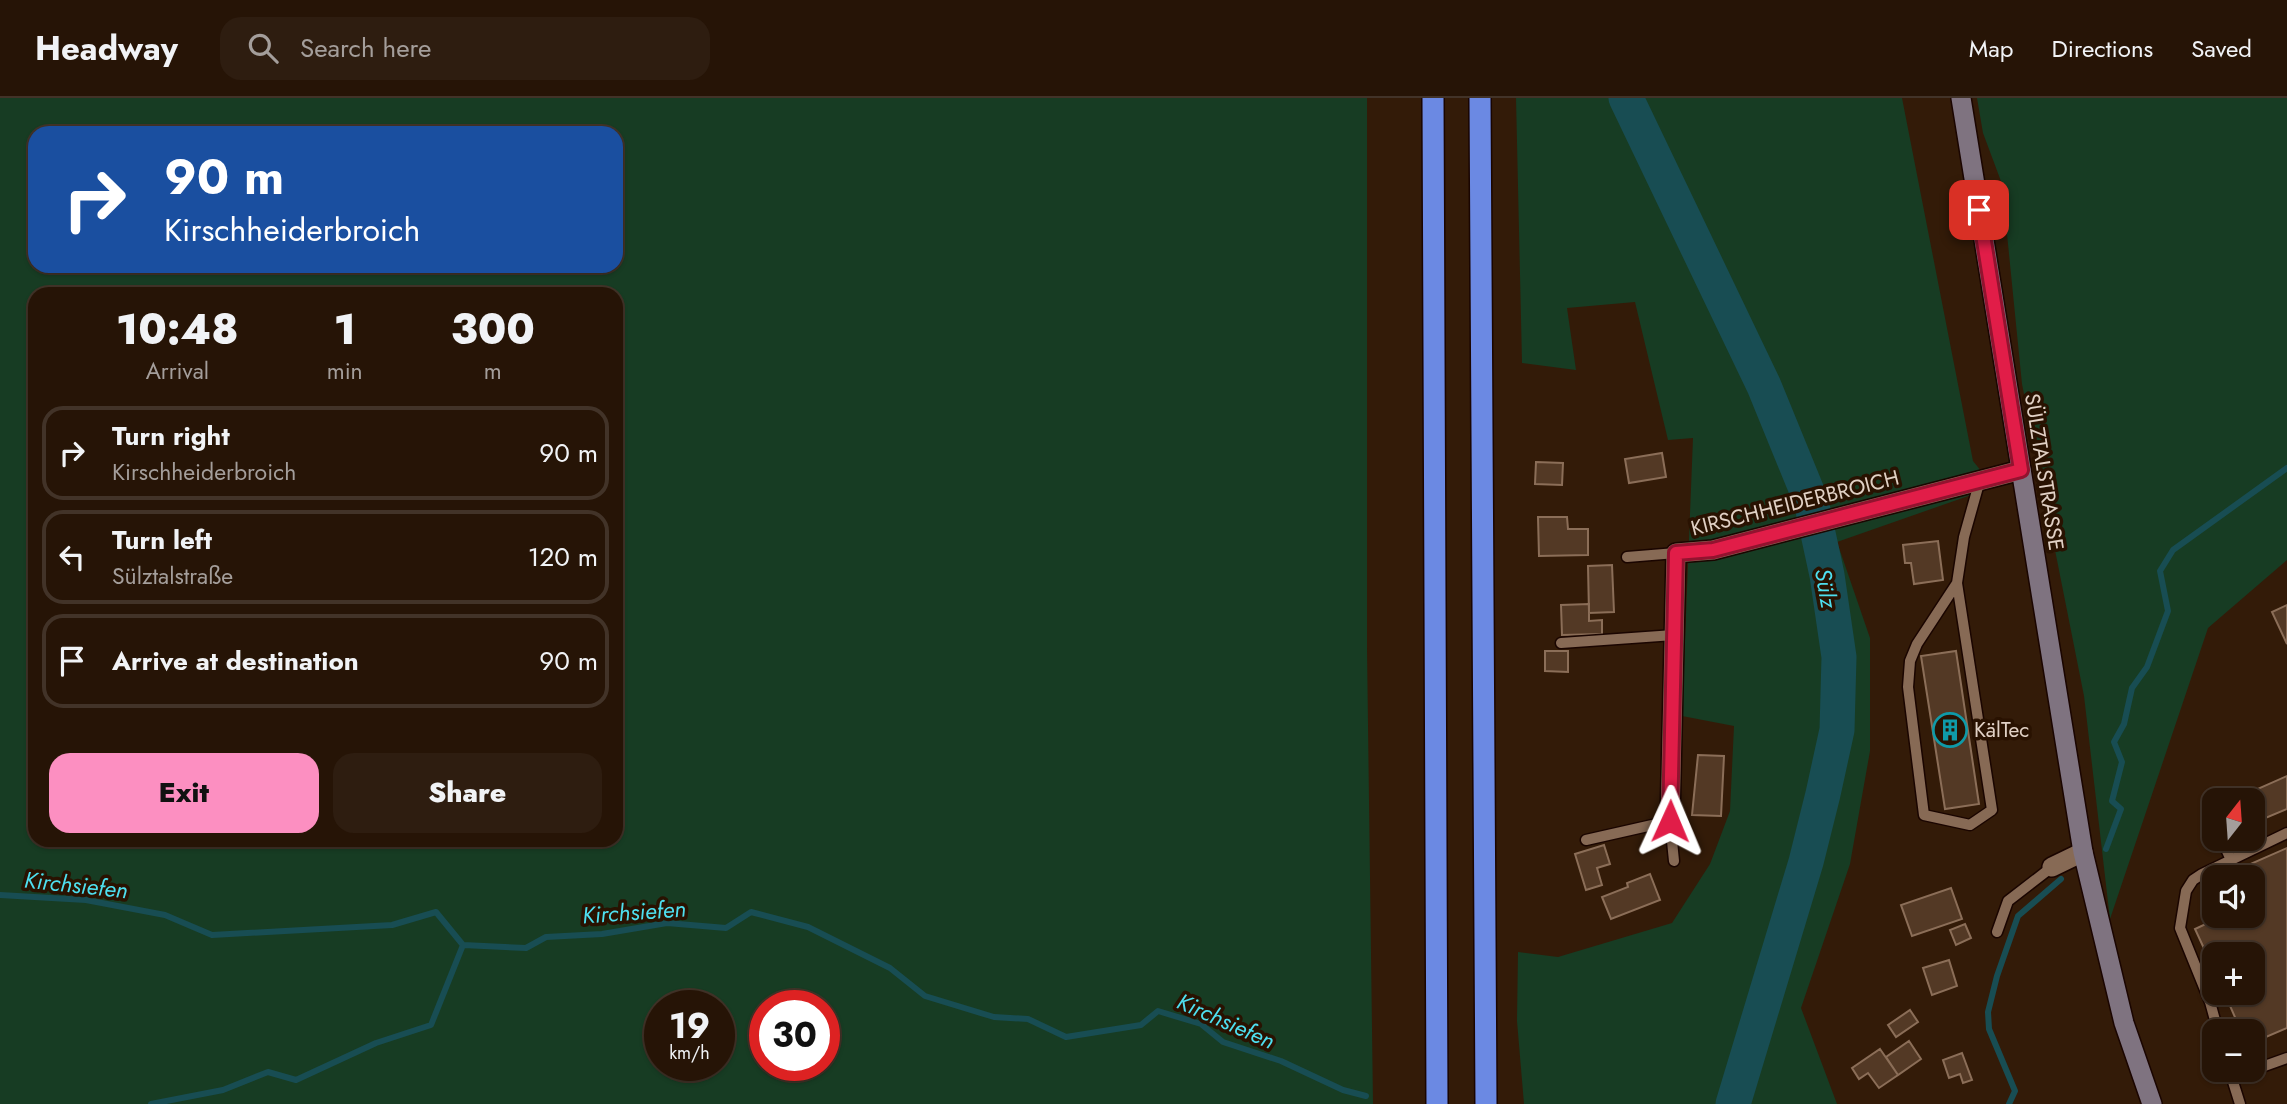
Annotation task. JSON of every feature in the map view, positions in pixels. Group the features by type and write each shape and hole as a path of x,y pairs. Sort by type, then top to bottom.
{"highway":[{"path":"1433,98 1437,1104"},
{"path":"1480,98 1486,1104"}],"main road":[{"name":"SÜLZTALSTRASSE","path":"1961,98 2083,852 2124,1023 2152,1104"}],"street":[{"name":"KIRSCHHEIDERBROICH","path":"1670,821 1676,553 1713,550 2021,470"},
{"path":"2052,867 2083,852"}],"lane":[{"path":"1956,583 1917,643 1910,661 1908,687 1924,815 1970,825 1993,810 1956,583 1964,537 1980,480"},
{"path":"1627,557 1676,553"},
{"path":"1561,643 1674,635"},
{"path":"1586,841 1670,821 1674,861"},
{"path":"2215,1019 2182,934 2181,911 2186,891 2193,880 2287,833"},
{"path":"2227,851 2231,860"},
{"path":"1997,932 2008,901 2052,867"},
{"path":"2265,1064 2287,1058"},
{"path":"2233,1082 2240,1104"}],"green space":[{"path":"0,98 1367,98 1367,648 1373,1104 0,1104"},
{"path":"1516,98 1902,98 1973,461 1994,487 1837,542 1870,638 1870,751 1850,864 1801,1008 1837,1104 1524,1104 1517,1021 1518,952 1558,957 1672,923 1710,864 1730,811 1734,726 1682,716 1693,438 1668,440 1635,302 1567,308 1576,370 1522,363"},
{"path":"1977,98 2287,98 2287,560 2208,628 2110,919 2084,696 2022,384 2002,184 1983,133"}],"building":[{"path":"1662,453 1666,477 1629,483 1625,459"},
{"path":"1536,462 1563,463 1562,485 1535,484"},
{"path":"1538,517 1567,517 1568,529 1588,529 1588,555 1539,556"},
{"path":"1938,541 1943,580 1914,584 1911,563 1905,563 1903,545"},
{"path":"1612,565 1614,612 1589,613 1588,566"},
{"path":"1589,604 1589,621 1602,620 1602,634 1562,635 1561,605"},
{"path":"2287,605 2287,644 2272,612"},
{"path":"1545,651 1568,651 1568,672 1545,671"},
{"name":"KälTec","path":"1956,651 1979,804 1945,809 1921,656"},
{"path":"1698,755 1724,756 1721,816 1692,815"},
{"path":"2287,776 2287,809 2265,818 2265,788 2260,788"},
{"path":"1604,845 1610,864 1597,868 1602,885 1586,890 1575,854"},
{"path":"2287,848 2287,1028 2265,1037 2265,1019 2236,1019 2230,1005 2265,1005 2265,942 2202,942 2202,944 2195,929 2202,926 2202,928 2265,928 2265,865 2248,865"},
{"path":"1650,874 1660,900 1611,919 1602,897 1628,887 1627,883"},
{"path":"1951,888 1962,919 1912,936 1901,905"},
{"path":"1965,924 1971,938 1956,945 1950,930"},
{"path":"1949,960 1957,986 1932,995 1923,968"},
{"path":"1910,1010 1918,1022 1896,1037 1888,1025"},
{"path":"1909,1041 1921,1059 1898,1075 1886,1057"},
{"path":"1880,1049 1898,1075 1879,1088 1868,1073 1859,1079 1852,1068"},
{"path":"1962,1053 1972,1080 1963,1083 1960,1074 1949,1078 1943,1060"}],"waterway":[{"name":"Sülz","path":"1626,98 1764,386 1811,501 1827,575 1839,657 1837,730 1823,794 1806,862 1733,1104"},
{"path":"2106,849 2121,809 2112,801 2122,762 2114,742 2124,724 2132,688 2147,667 2168,611 2160,571 2173,550 2287,468"},
{"path":"2009,1104 2015,1091 1989,1029 1988,1012 1997,976 2018,916 2061,879"},
{"name":"Kirchsiefen","path":"0,895 86,900 165,915 212,935 392,925 436,912 463,945 526,948 546,937 602,934 667,923 726,928 751,912 808,927 890,968 925,996 994,1017 1028,1019 1066,1037 1141,1025 1158,1011 1201,1024 1223,1042 1281,1061 1343,1090 1366,1096"},
{"path":"151,1104 223,1090 268,1072 296,1080 376,1043 431,1025 463,945"}],"place":[{"name":"KälTec","path":"1950,730"}],"route":[{"path":"1670,821 1676,553 1713,550 2021,470 1979,210"}]}
